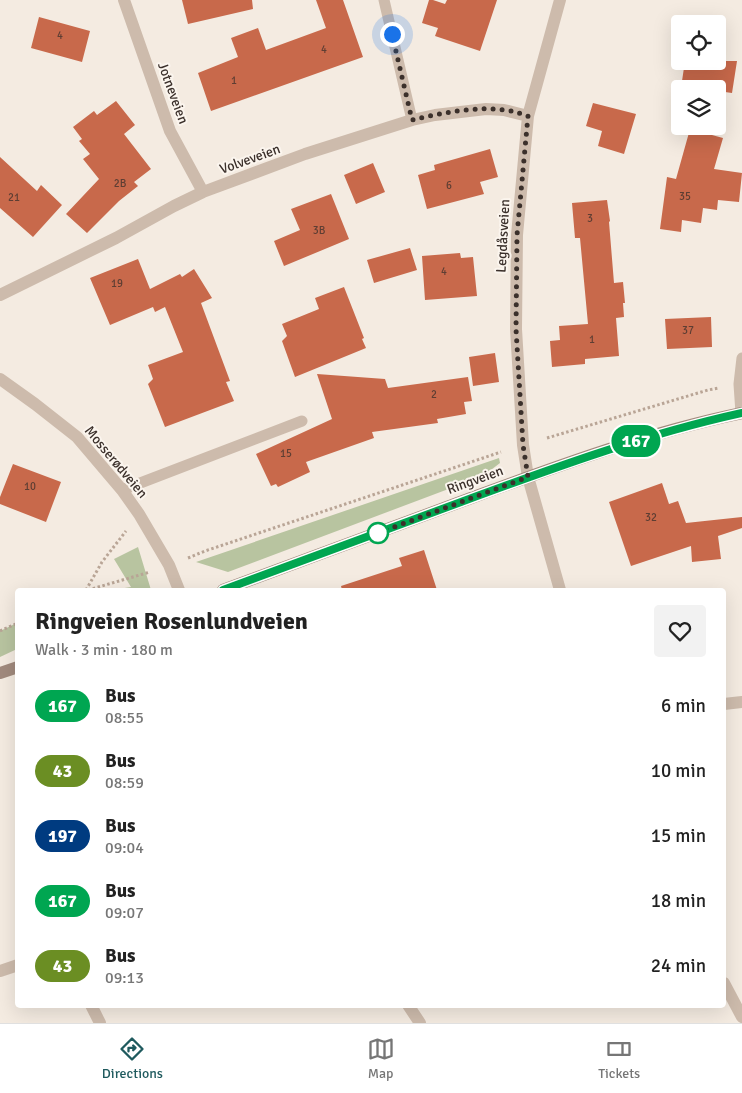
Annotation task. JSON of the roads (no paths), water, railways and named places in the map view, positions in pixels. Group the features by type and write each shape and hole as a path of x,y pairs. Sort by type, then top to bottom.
{"main road":[{"name":"Ringveien","path":"228,588 528,477 621,445 741,413"},
{"path":"0,673 15,668"}],"street":[{"name":"Jotneveien","path":"124,0 170,131 203,192"},
{"name":"Legdåsveien","path":"559,588 528,477 523,445 516,329 517,235 528,116 560,0"},
{"name":"Volveveien","path":"0,295 116,238 203,192 305,154 412,120 435,115 486,109 504,110 528,116"},
{"name":"Mosserødveien","path":"0,379 77,437 140,514 169,565 178,588"},
{"path":"726,704 742,702"},
{"path":"0,971 15,966"},
{"path":"726,988 742,1017"},
{"path":"92,1008 100,1023"},
{"path":"410,1008 420,1023"}],"lane":[{"path":"384,0 412,120"},
{"path":"741,413 739,384 742,358"},
{"path":"122,490 302,421"}]}
